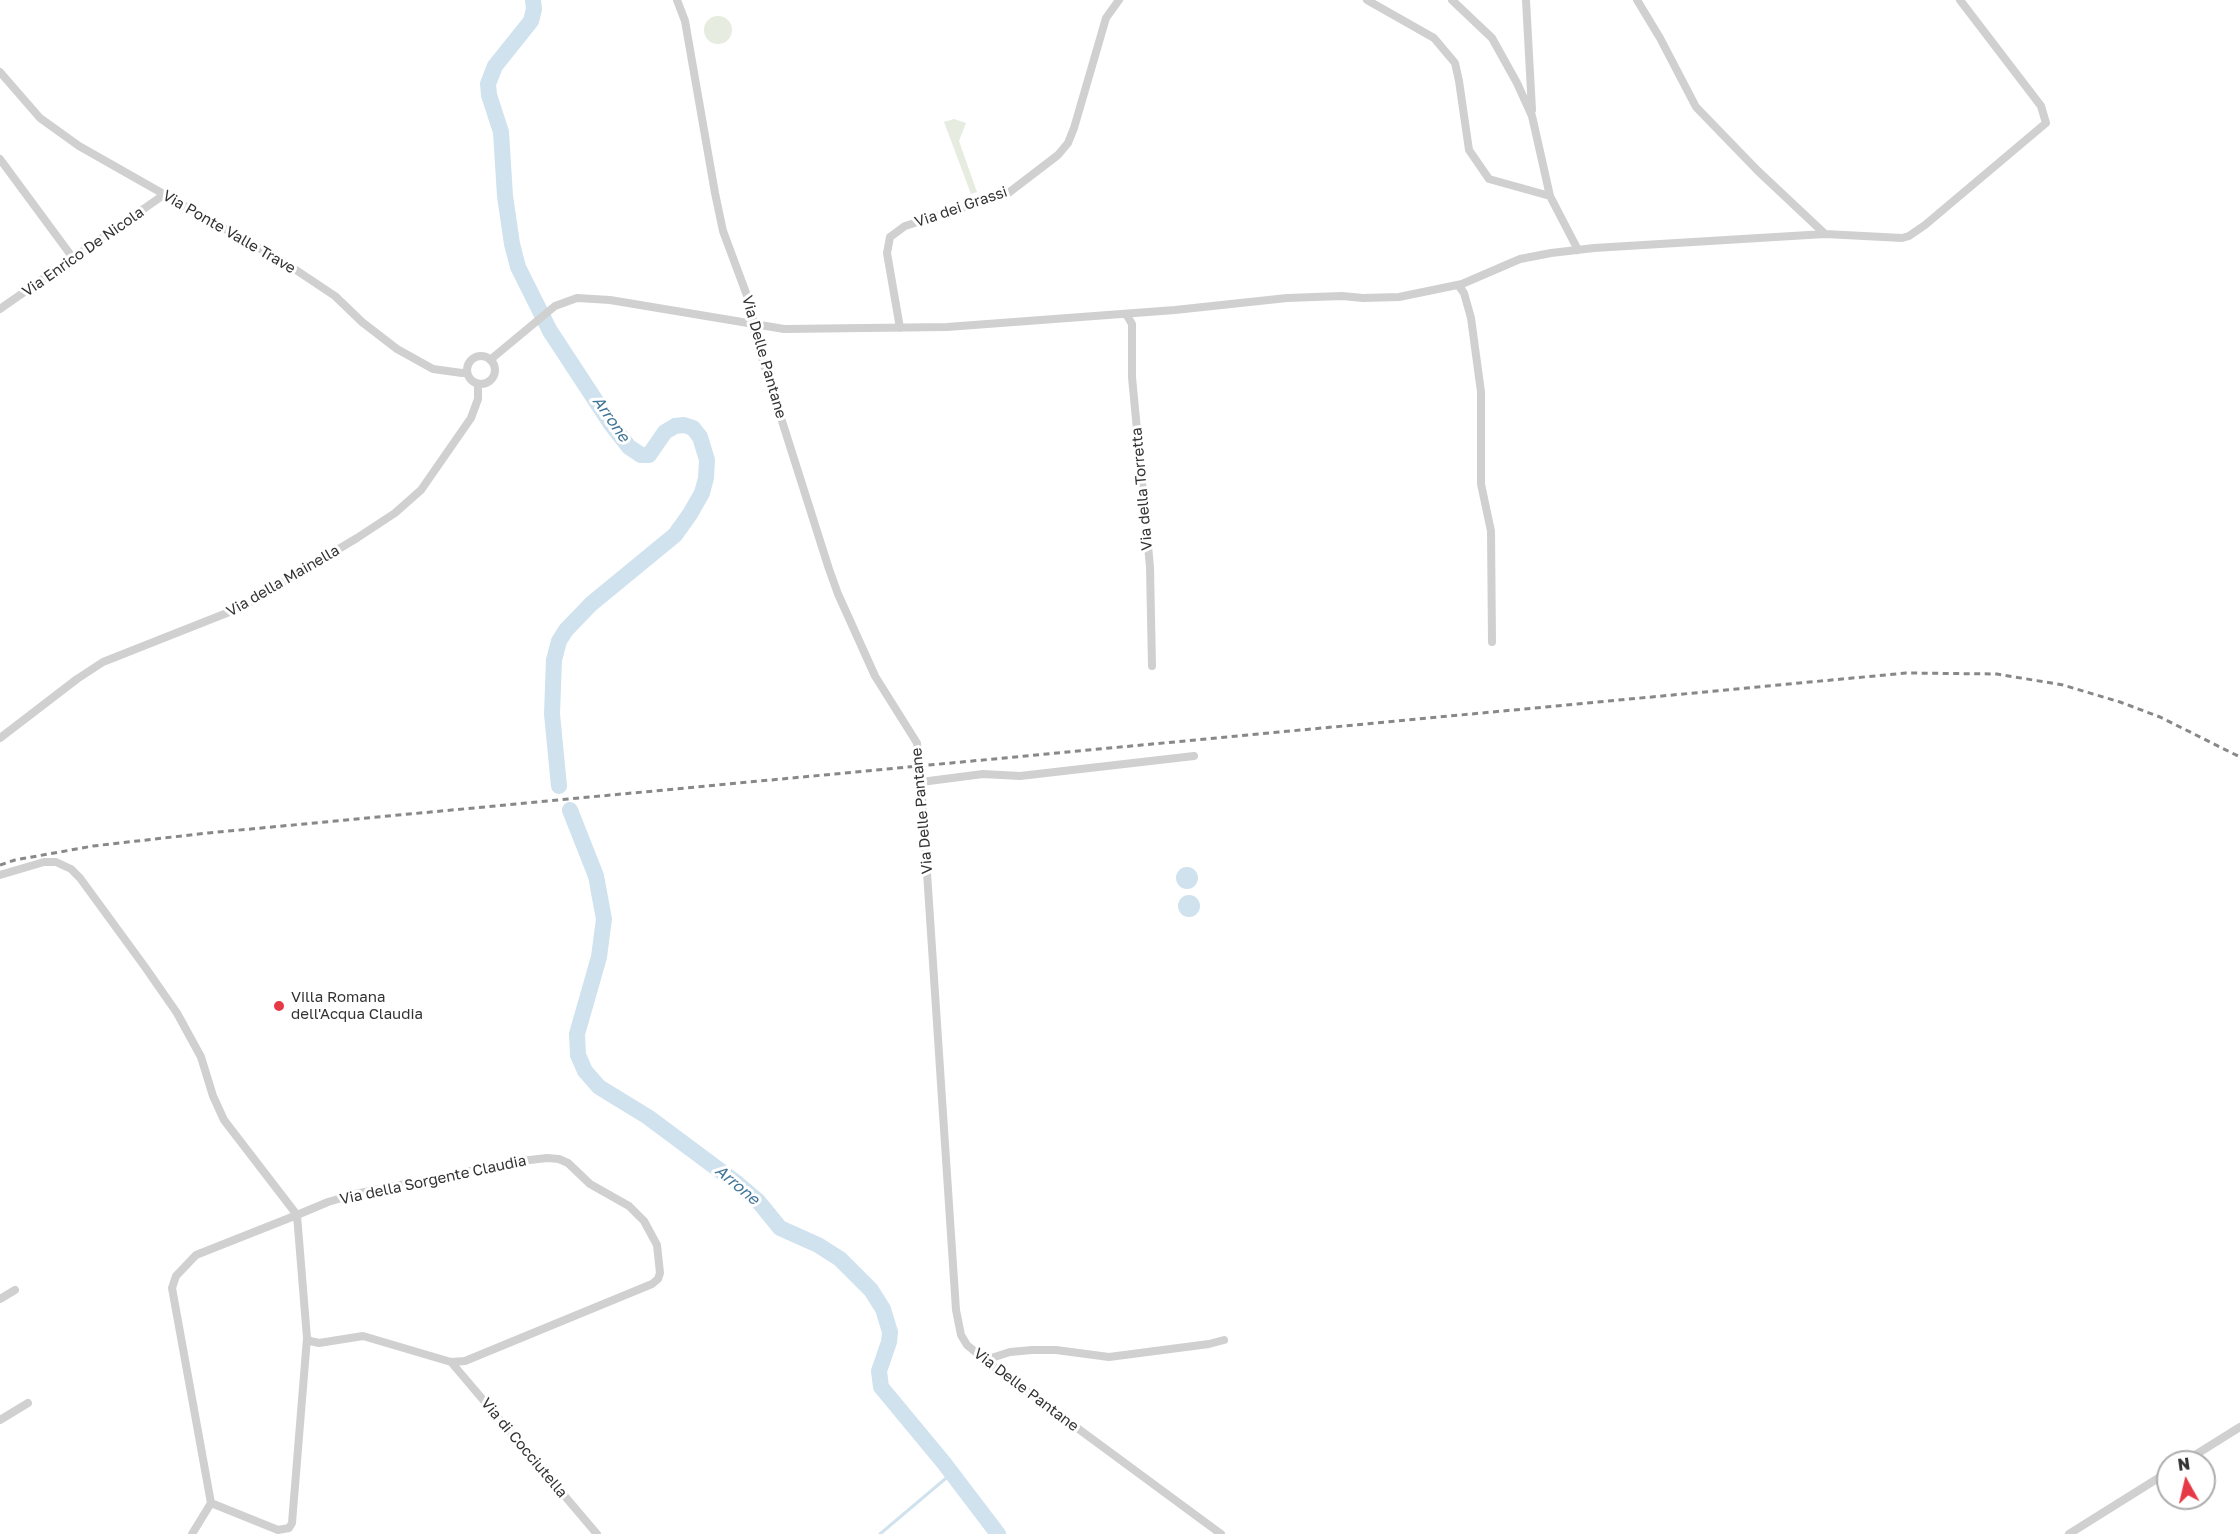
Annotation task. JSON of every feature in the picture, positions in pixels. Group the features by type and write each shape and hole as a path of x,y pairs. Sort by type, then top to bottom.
{"street":[{"name":"Via Delle Pantane","path":"677,0 685,21 721,222 752,309 752,323 838,594 875,676 914,736 917,746 956,1310 962,1338 972,1351 1221,1534"},
{"name":"Via dei Grassi","path":"900,328 887,253 890,237 905,226 1007,194 1058,155 1068,143 1074,128 1106,18 1119,0"},
{"path":"1366,0 1434,38 1455,63 1469,150 1489,179 1550,196"},
{"path":"1452,0 1492,38 1532,116"},
{"path":"1526,0 1532,116 1550,196 1578,250"},
{"path":"1637,0 1696,107 1758,171 1825,234"},
{"path":"490,360 552,308 569,299 595,298 784,329 947,327 1126,314 1287,298 1399,297 1458,285 1520,259 1578,250 1825,234 1879,238 1909,237 2046,123 2041,106 1960,0"},
{"name":"Via Ponte Valle Trave","path":"0,72 40,118 71,141 287,264 335,296 362,322 397,350 433,369 467,372"},
{"path":"0,159 73,258"},
{"name":"Via Enrico De Nicola","path":"0,309 165,194"},
{"path":"1458,285 1464,293 1471,318 1481,392 1481,484 1491,531 1492,642"},
{"name":"Via della Torretta","path":"1126,314 1132,324 1132,377 1150,567 1152,666"},
{"path":"477,357 490,360 495,368 493,377 487,383 478,384 471,380 467,372 469,363 477,357"},
{"name":"Via della Mainella","path":"0,738 77,679 103,663 242,607 395,513 421,490 471,418 478,399 478,384"},
{"path":"921,782 983,774 1020,776 1194,756"},
{"path":"0,875 38,863 56,862 71,869 80,878 177,1013 201,1057 213,1096 224,1120 297,1215 307,1338 294,1517 289,1531 278,1530 212,1503 192,1534"},
{"name":"Via della Sorgente Claudia","path":"212,1503 172,1288 173,1282 183,1267 200,1252 335,1200 370,1190 547,1158 559,1159 571,1165 590,1184 626,1204 644,1221 657,1245 660,1259 660,1276 652,1284 487,1353 462,1362 451,1362"},
{"path":"0,1299 15,1290"},
{"path":"307,1338 319,1343 363,1336 451,1362"},
{"path":"985,1360 1032,1350 1056,1350 1109,1357 1224,1340"},
{"name":"Via di Cocciutella","path":"451,1362 597,1534"},
{"path":"0,1420 28,1403"},
{"path":"2203,1450 2240,1427"},
{"path":"2069,1534 2156,1480"}],"shaded area":[{"path":"718,16 728,20 732,30 728,40 718,44 708,40 704,30 708,20"},
{"path":"954,119 966,123 959,141 977,192 971,194 944,122"}],"water":[{"path":"1187,867 1195,870 1198,878 1195,886 1187,889 1179,886 1176,878 1179,870"},
{"path":"1189,895 1197,898 1200,906 1197,914 1189,917 1181,914 1178,906 1181,898"}],"waterway":[{"name":"Arrone","path":"533,0 534,9 531,21 495,66 488,84 489,95 501,132 505,196 518,267 550,331 611,424 629,447 641,455 649,455 665,432 675,426 684,425 693,428 700,437 707,460 702,493 675,535 591,604 566,630 559,641 554,660 552,714 559,786"},
{"name":"Arrone","path":"570,810 596,876 604,919 599,957 577,1034 578,1055 585,1071 599,1087 648,1117 738,1184 758,1201 780,1228 818,1245 840,1259 871,1290 883,1309 890,1332 879,1371 881,1387 944,1463 998,1534"},
{"path":"880,1534 951,1474"}],"railway":[{"path":"0,865 15,860 93,846 208,833 1906,673 1997,674 2063,685 2160,717 2240,757"}],"place":[{"name":"Villa Romana dell'Acqua Claudia","path":"279,1006"}]}
